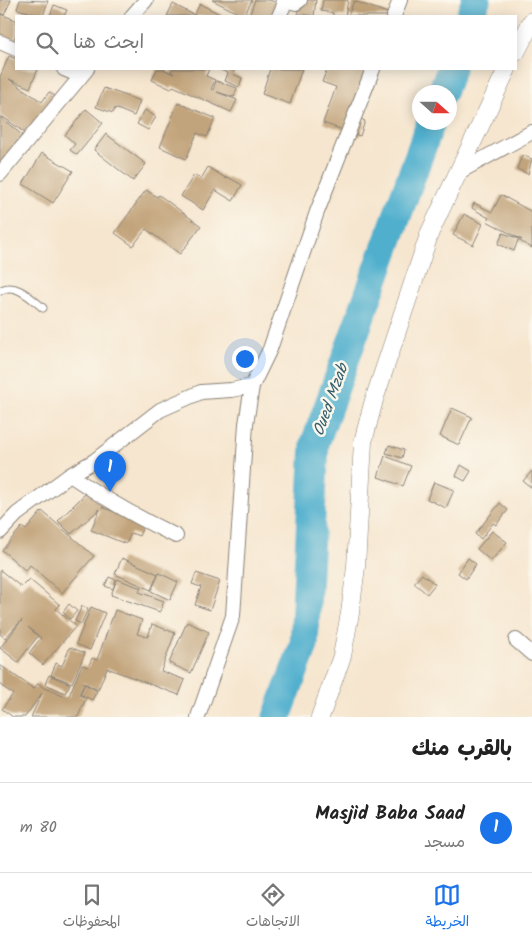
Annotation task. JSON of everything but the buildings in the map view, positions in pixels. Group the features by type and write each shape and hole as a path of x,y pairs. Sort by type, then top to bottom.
{"street":[{"path":"133,15 146,0"},
{"path":"280,15 290,0"},
{"path":"394,15 400,0"},
{"path":"517,50 532,21"},
{"path":"0,42 15,49"},
{"path":"71,70 84,72"},
{"path":"198,717 233,616 246,424 252,386 270,349 317,212 373,70"},
{"path":"320,717 342,656 350,613 356,567 363,442 410,287 430,232 507,70"},
{"path":"0,174 84,72"},
{"path":"459,172 529,137"},
{"path":"0,532 17,514 70,475 94,461 160,410 201,392 231,390 252,386"},
{"path":"70,475 124,510 176,536"},
{"path":"516,640 532,654"}],"lane":[{"path":"0,291 3,288 16,288 43,308"}],"waterway":[{"name":"Oued Mzab","path":"470,15 476,0"},
{"name":"Oued Mzab","path":"445,85 451,70"},
{"name":"Oued Mzab","path":"277,717 304,645 315,443 428,130"}],"place":[{"name":"Masjid Baba Saad","path":"110,492"}]}
